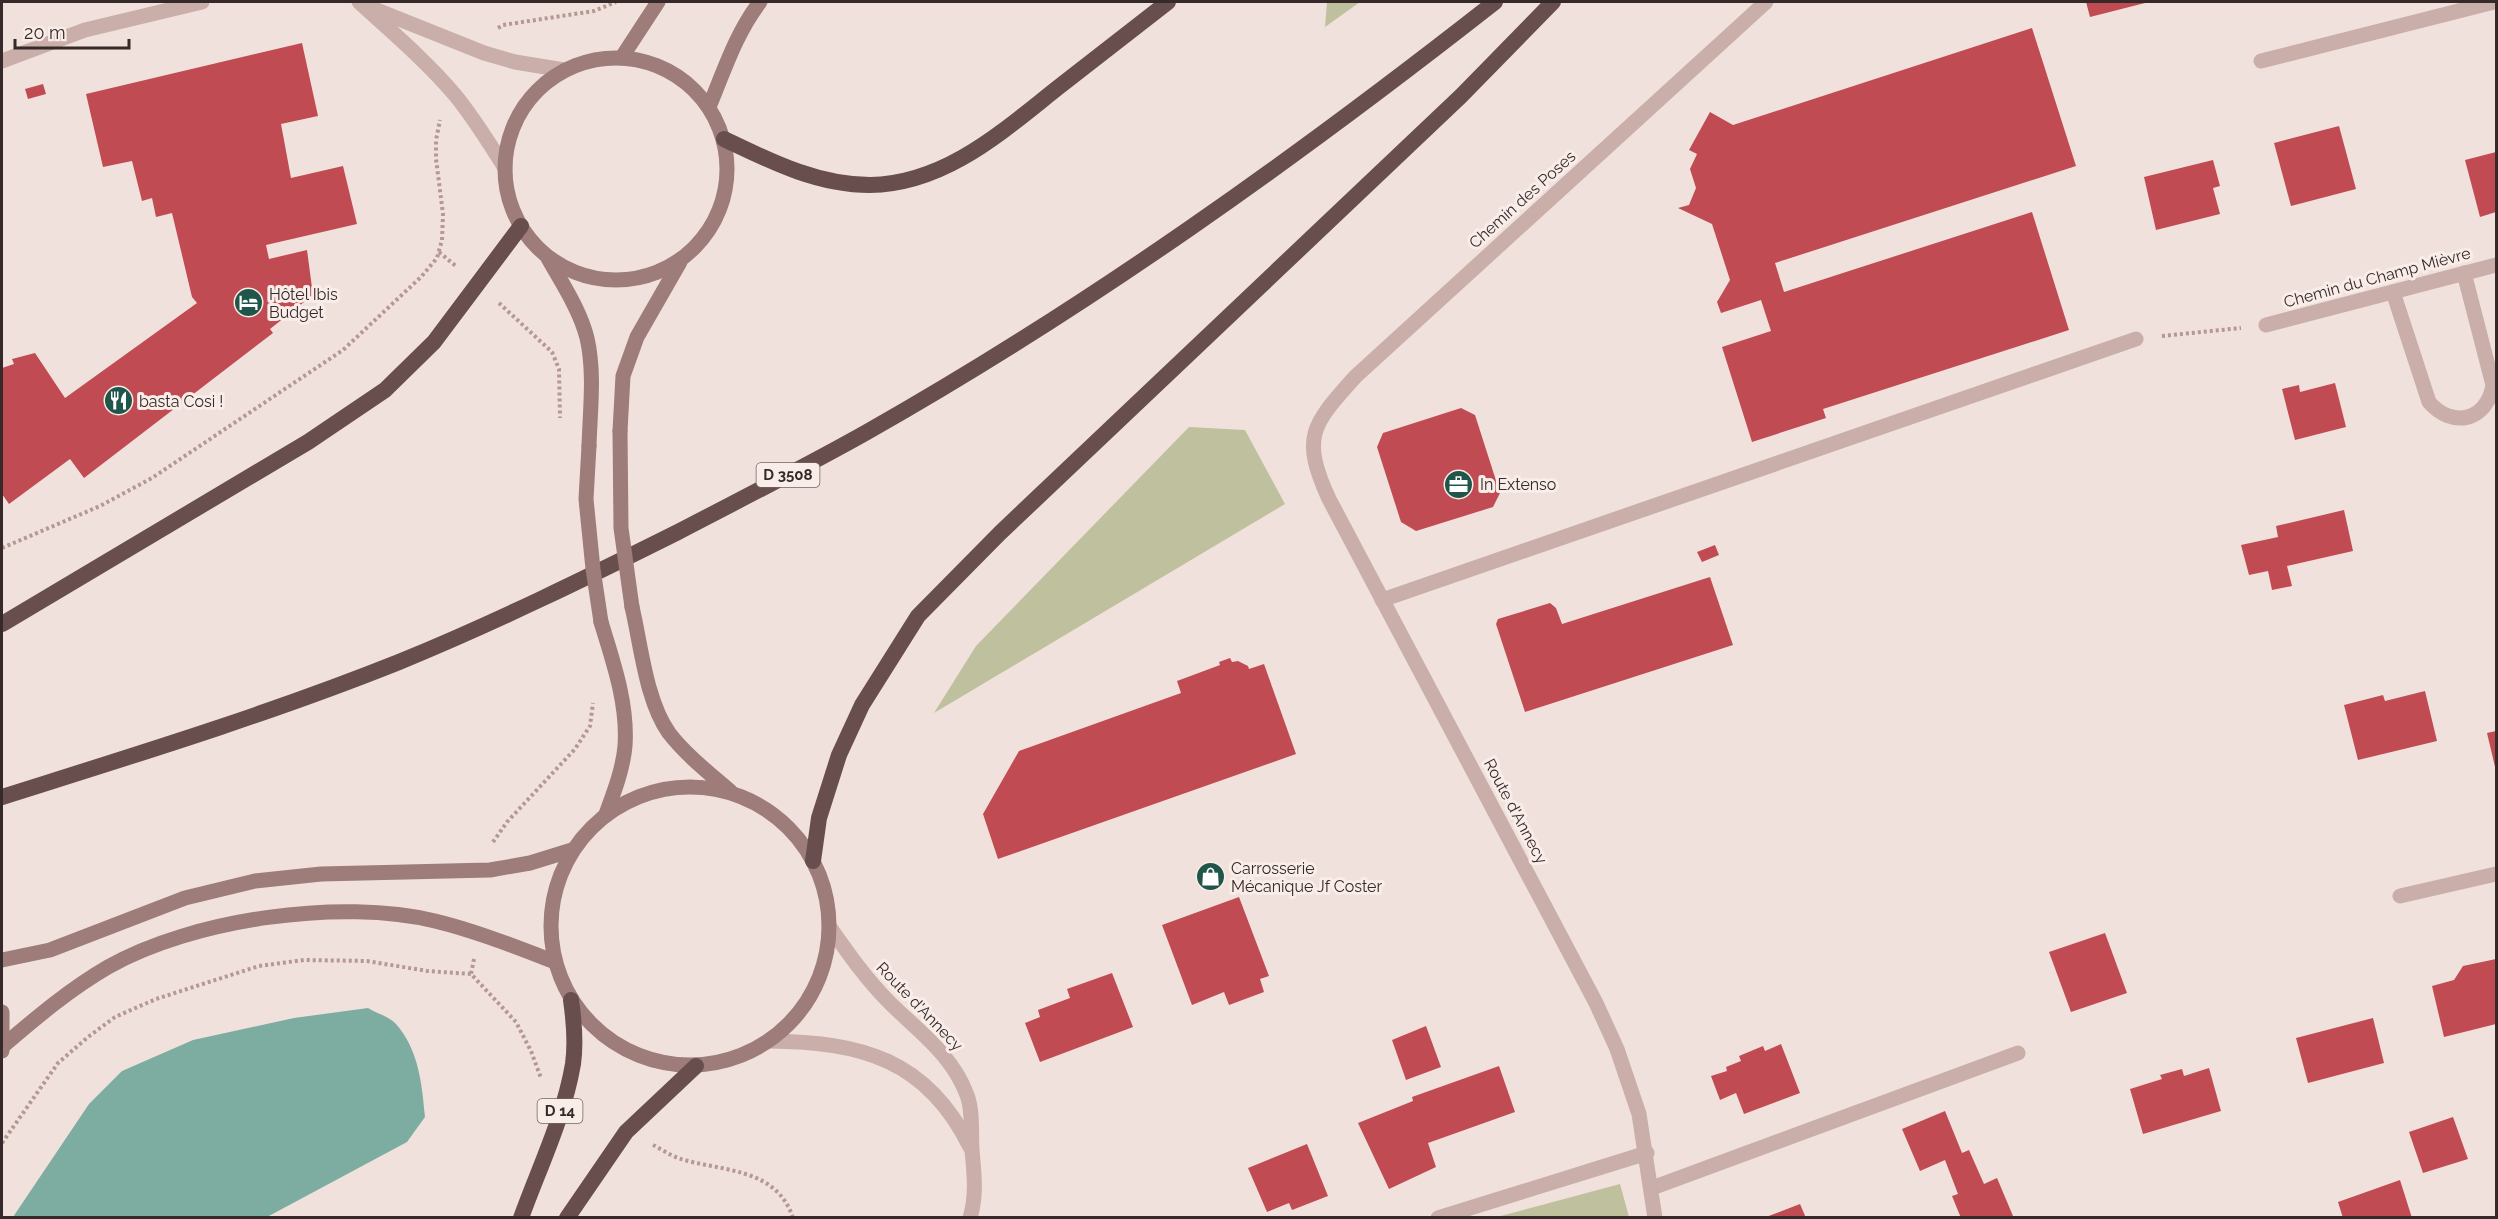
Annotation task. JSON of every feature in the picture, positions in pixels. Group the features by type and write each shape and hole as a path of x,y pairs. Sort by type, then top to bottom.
{"highway":[{"path":"724,139 787,168 841,183 870,185 899,182 933,173 970,154 1012,124 1168,2"},
{"name":"D 3508","path":"2,797 182,741 398,662 567,588 866,433 965,374 1173,240 1377,94 1495,2"},
{"path":"813,861 819,818 839,755 862,705 918,616 1000,533 1461,96 1553,2"},
{"path":"2,624 308,442 385,390 434,342 521,226"},
{"name":"D 14","path":"520,1218 564,1101 573,1064 575,1031 571,1000"},
{"path":"567,1218 626,1132 696,1065"}],"main road":[{"path":"622,57 658,2"},
{"path":"710,107 735,42 760,2"},
{"path":"606,814 619,776 625,745 623,704 601,622 592,569 586,499 591,386 587,338 571,299 546,256 521,226 508,198 505,168 509,138 521,110 540,87 564,70 593,60 622,57 656,65 686,82 710,107 724,139 728,173 722,206 705,237 681,260 637,337 623,376 620,431 621,528 632,607 653,700 668,732 696,762 732,793"},
{"path":"546,256 571,271 599,279 627,280 655,273 681,260"},
{"path":"700,787 732,793 757,804 779,819 798,838 813,861 828,904 827,953 819,979 807,1003 790,1024 769,1041 747,1054 722,1062 696,1065 671,1065 648,1059 604,1036 586,1020 571,1000 555,962 551,939 554,893 561,871 572,850 587,831 606,814 635,797 667,788 700,787"},
{"path":"2,960 50,950 185,898 255,882 321,874 490,870 530,863 572,850"},
{"path":"2,1049 75,987 111,965 180,937 234,923 271,917 351,913 433,920 478,933 555,962"},
{"path":"2,1012 2,1049"}],"street":[{"path":"2,61 86,30 202,2"},
{"path":"358,2 484,53 516,62 564,70"},
{"path":"358,2 412,49 455,95 505,168"},
{"name":"Chemin des Poses","path":"1314,434 1335,399 1384,348 1766,2"},
{"path":"2261,61 2494,2"},
{"name":"Chemin du Champ Mièvre","path":"2266,325 2496,265"},
{"path":"2393,292 2429,402 2445,416 2467,417 2477,413 2485,406 2491,396 2493,385 2464,273"},
{"path":"1382,600 2136,339"},
{"name":"Route d'Annecy","path":"1314,434 1311,447 1319,478 1596,1003 1631,1086 1647,1153 1655,1218"},
{"path":"2400,896 2496,874"},
{"name":"Route d'Annecy","path":"829,926 869,981 920,1029 958,1075 969,1098 975,1187 970,1218"},
{"name":"Route d'Annecy","path":"769,1041 809,1042 845,1047 888,1060 906,1071 946,1109 960,1128 972,1153"},
{"path":"1652,1188 2018,1053"},
{"path":"1438,1218 1647,1153"}],"path":[{"path":"484,53 499,27 503,25 594,11 616,2"},
{"path":"2,548 84,514 152,478 343,350 432,266 439,252 443,226 436,140 442,115 455,95"},
{"path":"439,252 552,352 559,369 561,424"},
{"path":"2136,339 2266,325"},
{"path":"2,1143 58,1063 87,1037 115,1017 156,999 259,966 304,960 367,961 427,971 471,974"}],"green space":[{"path":"1327,2 1360,2 1325,27"},
{"path":"1189,427 1245,430 1285,504 934,713 976,646"},
{"path":"1620,1184 1629,1217 1497,1217"}],"water":[{"path":"368,1008 396,1024 410,1045 418,1068 425,1117 407,1142 267,1217 13,1217 89,1104 122,1071 193,1040 294,1018"}],"building":[{"path":"2086,2 2149,2 2090,17"},
{"path":"2032,28 2076,166 1775,263 1784,292 2032,212 2069,330 1823,409 1826,418 1752,442 1722,347 1771,331 1761,300 1721,313 1717,302 1730,280 1712,224 1678,208 1689,205 1696,188 1690,169 1697,154 1689,150 1710,112 1733,125"},
{"path":"302,43 318,116 281,124 291,178 343,166 357,224 266,245 269,259 307,250 313,295 270,329 273,333 84,478 70,459 9,504 2,494 2,368 14,364 12,359 35,353 65,398 197,303 192,297 172,213 156,217 152,198 142,201 132,161 103,167 86,94"},
{"path":"43,84 46,94 28,99 25,89"},
{"path":"2339,126 2356,189 2291,206 2274,143"},
{"path":"2496,152 2496,212 2480,217 2465,160"},
{"path":"2213,160 2220,186 2213,188 2220,214 2156,230 2144,177"},
{"path":"2335,383 2346,427 2295,440 2282,389 2299,385 2300,392"},
{"path":"1461,408 1475,415 1500,493 1493,507 1416,531 1401,522 1377,447 1383,433"},
{"path":"2344,510 2353,551 2287,566 2292,586 2272,590 2268,571 2249,575 2241,545 2278,537 2276,526"},
{"path":"1715,545 1719,555 1702,562 1697,552"},
{"path":"1710,577 1733,645 1525,712 1496,624 1498,619 1550,603 1556,608 1562,624"},
{"path":"1230,658 1232,662 1238,661 1248,666 1249,669 1264,664 1296,754 998,859 983,814 1019,751 1181,693 1177,681 1220,665 1219,662"},
{"path":"2425,691 2437,741 2358,760 2344,705 2383,695 2385,701"},
{"path":"2496,731 2496,771 2487,733"},
{"path":"1239,897 1269,976 1260,979 1264,992 1229,1005 1224,992 1192,1005 1162,925"},
{"path":"2105,933 2127,993 2071,1012 2049,952"},
{"path":"2496,959 2496,1024 2444,1037 2432,986 2454,980 2463,966"},
{"path":"1112,973 1133,1027 1040,1062 1025,1023 1040,1017 1038,1010 1070,998 1067,989"},
{"path":"2373,1018 2384,1063 2308,1083 2296,1038"},
{"path":"1426,1026 1441,1067 1406,1080 1392,1040"},
{"path":"1781,1044 1800,1093 1744,1114 1736,1093 1720,1100 1711,1076 1727,1071 1726,1067 1741,1061 1739,1056 1763,1046 1765,1051"},
{"path":"1499,1066 1515,1112 1428,1143 1436,1167 1389,1189 1358,1123 1413,1101 1412,1097"},
{"path":"2209,1068 2221,1111 2143,1134 2130,1089 2162,1079 2160,1075 2182,1069 2184,1076"},
{"path":"1945,1111 1962,1153 1969,1150 1984,1184 1997,1178 2013,1216 1961,1218 1952,1196 1958,1194 1945,1160 1920,1171 1902,1129"},
{"path":"2453,1117 2468,1159 2423,1173 2409,1132"},
{"path":"1307,1144 1328,1196 1292,1210 1289,1203 1267,1212 1248,1168"},
{"path":"2400,1180 2412,1218 2343,1218 2338,1202"},
{"path":"1800,1204 1806,1218 1766,1218 1766,1217"}],"place":[{"name":"Hôtel Ibis Budget","path":"248,303"},
{"name":"basta Cosi !","path":"118,401"},
{"name":"In Extenso","path":"1459,484"},
{"name":"Carrosserie Mécanique Jf Coster","path":"1210,877"}]}
